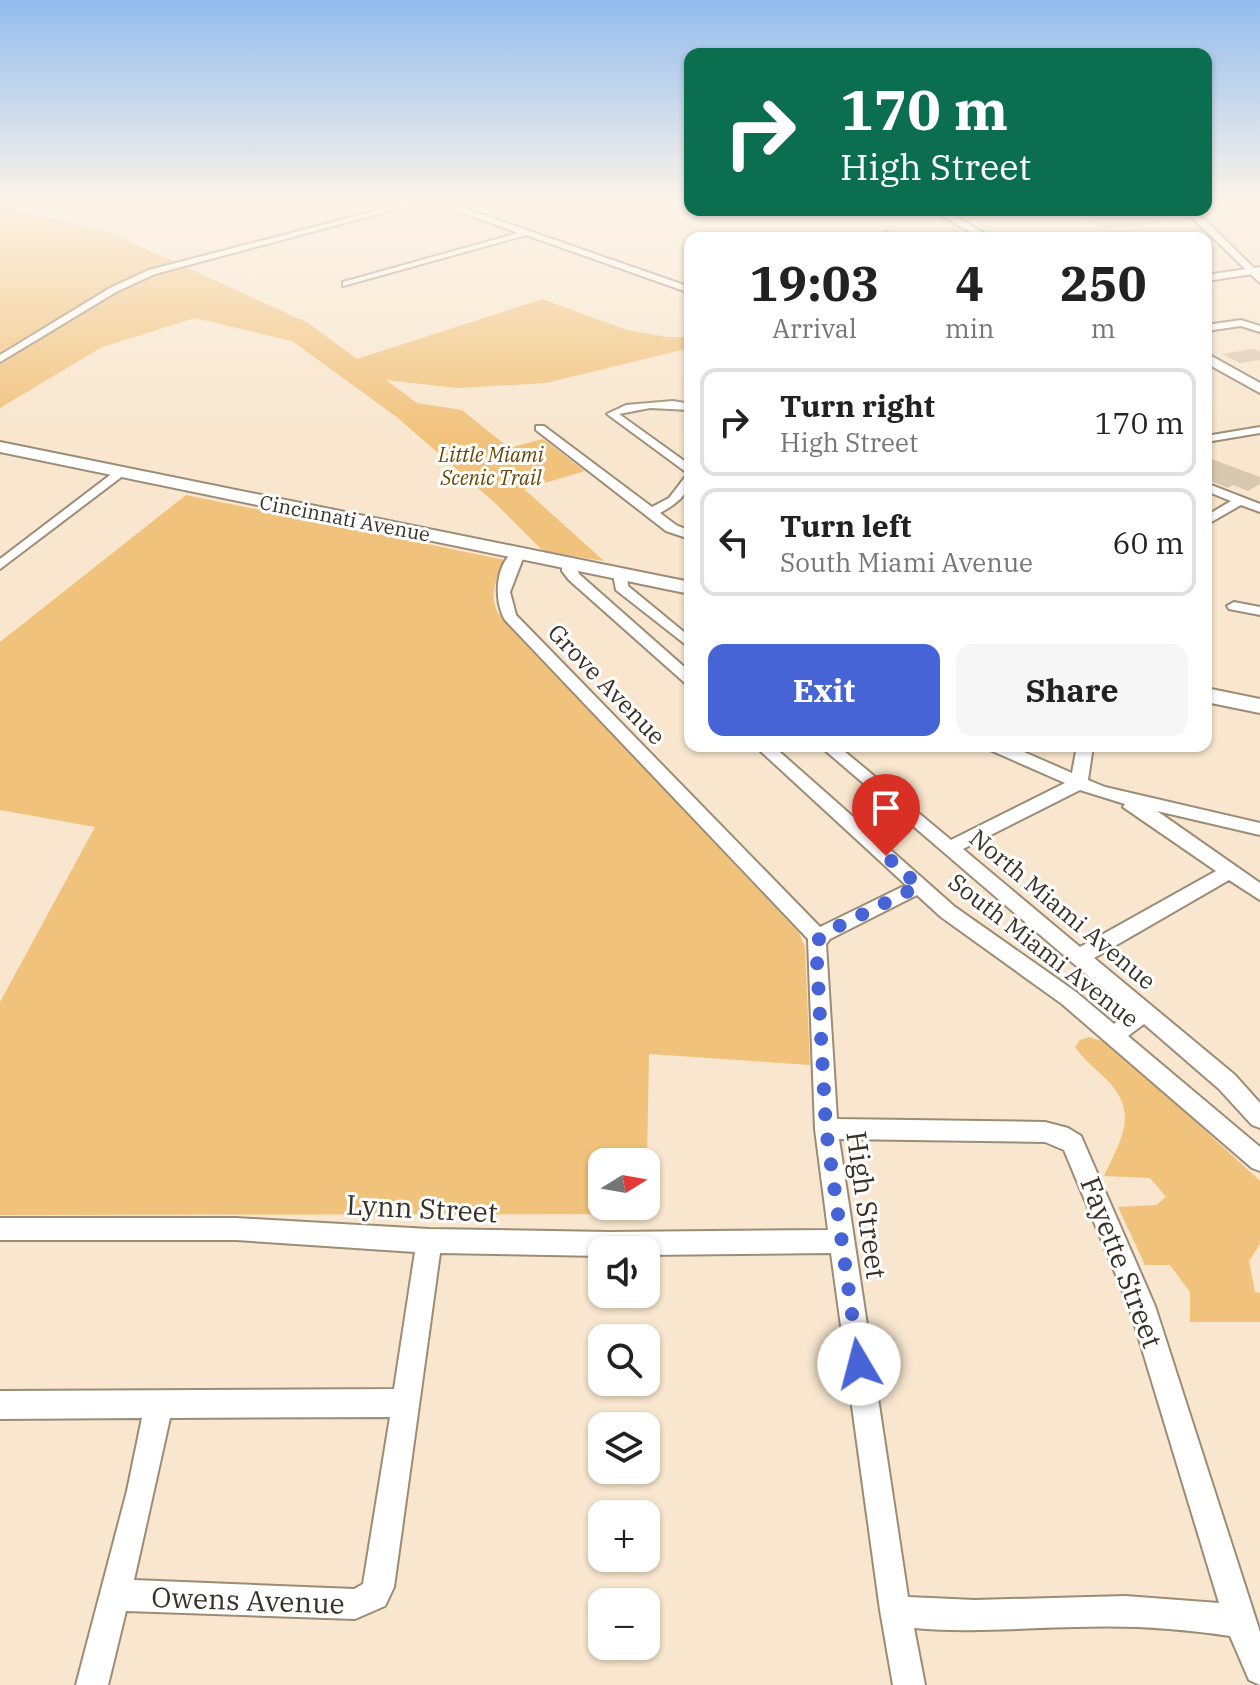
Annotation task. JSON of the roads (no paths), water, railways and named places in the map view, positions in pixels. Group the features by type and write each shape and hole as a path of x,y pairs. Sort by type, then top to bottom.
{"highway":[{"name":"Cincinnati Avenue","path":"0,447 684,587"},
{"path":"1212,696 1260,706"}],"main road":[{"path":"1212,361 1260,389"}],"street":[{"path":"0,359 133,281"},
{"path":"346,284 358,281"},
{"path":"663,281 684,288"},
{"path":"1212,327 1241,323 1260,329"},
{"path":"684,406 630,408 612,414 684,467"},
{"path":"540,428 671,528 684,533"},
{"path":"1212,436 1260,430"},
{"path":"0,565 122,472"},
{"path":"651,513 673,501 684,487"},
{"path":"1212,489 1260,508"},
{"path":"1212,517 1241,500"},
{"name":"Grove Avenue","path":"518,553 502,589 503,602 510,617 819,938"},
{"path":"569,564 574,577 684,675"},
{"path":"620,574 621,587 684,639"},
{"path":"1234,606 1260,611"},
{"name":"South Miami Avenue","path":"770,752 948,912 1058,989 1260,1161"},
{"name":"North Miami Avenue","path":"835,752 1227,1082 1260,1118"},
{"path":"1009,752 1149,814 1260,893"},
{"path":"1079,783 1084,752"},
{"path":"950,848 1079,783"},
{"path":"1100,792 1260,829"},
{"path":"1080,957 1196,888 1229,872"},
{"path":"819,938 919,886"},
{"name":"High Street","path":"819,938 816,943 826,1129 895,1610 909,1685"},
{"path":"1114,1035 1145,1012"},
{"name":"Fayette Street","path":"826,1129 1045,1132 1060,1135 1073,1143 1142,1306 1240,1622 1260,1669"},
{"name":"Lynn Street","path":"0,1229 236,1229 429,1241 609,1244 841,1241"},
{"path":"0,1405 407,1403 429,1241"},
{"path":"92,1685 116,1595 159,1403"},
{"name":"Owens Avenue","path":"116,1595 366,1602 379,1587 407,1403"},
{"path":"895,1610 1008,1616 1058,1612 1153,1613 1240,1622"}],"park label":[{"name":"Little Miami Scenic Trail","path":"491,466"}]}
